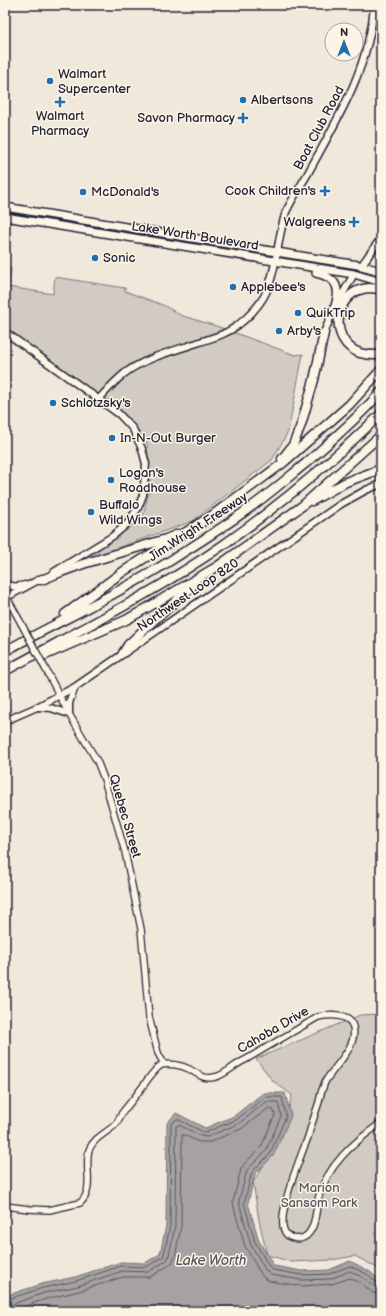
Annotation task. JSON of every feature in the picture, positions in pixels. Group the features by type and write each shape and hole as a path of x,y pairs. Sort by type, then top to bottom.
{"highway":[{"name":"Lake Worth Boulevard","path":"5,206 361,266 381,271"},
{"path":"50,224 59,220 62,216"},
{"name":"Lake Worth Boulevard","path":"5,217 354,274 381,282"},
{"path":"60,226 65,221 74,218"},
{"path":"308,267 313,272 326,275 335,283 337,294 334,309"},
{"path":"381,289 368,288 348,298 343,304 340,312 338,325 344,341 349,347 355,351 370,355 381,354"},
{"path":"270,473 293,445 302,425 324,333"},
{"path":"51,626 55,620 91,596 124,571 210,517 270,473 329,423 381,370"},
{"name":"Jim Wright Freeway","path":"5,651 120,590 165,564 207,537 259,501 332,440 381,392"},
{"name":"Jim Wright Freeway","path":"5,671 141,596 222,545 303,486 381,414"},
{"path":"5,676 56,649 126,620 218,566 302,506 381,435"},
{"path":"302,506 316,500 346,482 381,469"},
{"path":"38,580 188,531"},
{"path":"123,653 128,645 152,621 184,592 218,566"}],"main road":[{"name":"Boat Club Road","path":"100,399 111,386 126,373 147,361 218,336 239,325 254,311 264,297 270,284 286,212 355,83 370,30 374,5"},
{"path":"361,266 381,238"},
{"path":"324,333 334,309 354,274"},
{"path":"5,332 119,414 133,429 146,464 143,495 138,508 127,524 113,536 38,580 6,596"},
{"name":"Northwest Loop 820","path":"5,721 37,707 75,687 342,504 366,490 381,484"},
{"path":"5,584 16,587 38,580"},
{"path":"37,707 51,708 69,714 70,703 75,687"}],"street":[{"name":"Quebec Street","path":"6,596 59,696 97,761 104,779 125,852 141,929 149,1017 158,1053 164,1064"},
{"name":"Cahoba Drive","path":"164,1064 183,1067 201,1076 219,1076 240,1062 318,1017 328,1015 341,1016 351,1023 353,1026 352,1039 346,1053 326,1082 294,1175 284,1211 283,1224 286,1235 290,1238 298,1239 308,1235 314,1224 321,1190 334,1165 365,1134 381,1123"},
{"path":"5,1206 29,1210 49,1210 83,1201 88,1188 88,1160 91,1147 100,1136 116,1124 122,1113 158,1066 164,1064"}],"green space":[{"path":"5,268 11,269 8,287 53,294 55,277 125,288 125,291 165,306 180,315 219,327 295,355 303,354 288,432 272,460 193,521 86,559 143,517 150,484 147,443 123,413 5,333"},
{"name":"Marion Sansom Park","path":"381,1014 381,1270 355,1256 331,1260 292,1262 267,1255 259,1220 253,1182 282,1137 292,1095 273,1081 256,1059 360,1015"}],"water":[{"name":"Lake Worth","path":"263,1093 285,1093 291,1116 273,1156 255,1174 248,1203 259,1241 274,1266 302,1271 329,1270 350,1261 369,1271 381,1281 381,1311 5,1311 5,1296 42,1284 75,1277 121,1262 145,1263 160,1254 166,1226 167,1123 176,1113 205,1128 234,1116"}],"place":[{"name":"Walmart Supercenter","path":"50,81"},
{"name":"Albertsons","path":"243,100"},
{"name":"Walmart Pharmacy","path":"60,102"},
{"name":"Savon Pharmacy","path":"243,118"},
{"name":"Cook Children's","path":"325,191"},
{"name":"McDonald's","path":"83,192"},
{"name":"Walgreens","path":"354,222"},
{"name":"Sonic","path":"95,258"},
{"name":"Applebee's","path":"233,287"},
{"name":"QuikTrip","path":"298,313"},
{"name":"Arby's","path":"279,331"},
{"name":"Schlotzsky's","path":"53,403"},
{"name":"In-N-Out Burger","path":"112,438"},
{"name":"Logan's Roadhouse","path":"111,480"},
{"name":"Buffalo Wild Wings","path":"91,512"}]}
